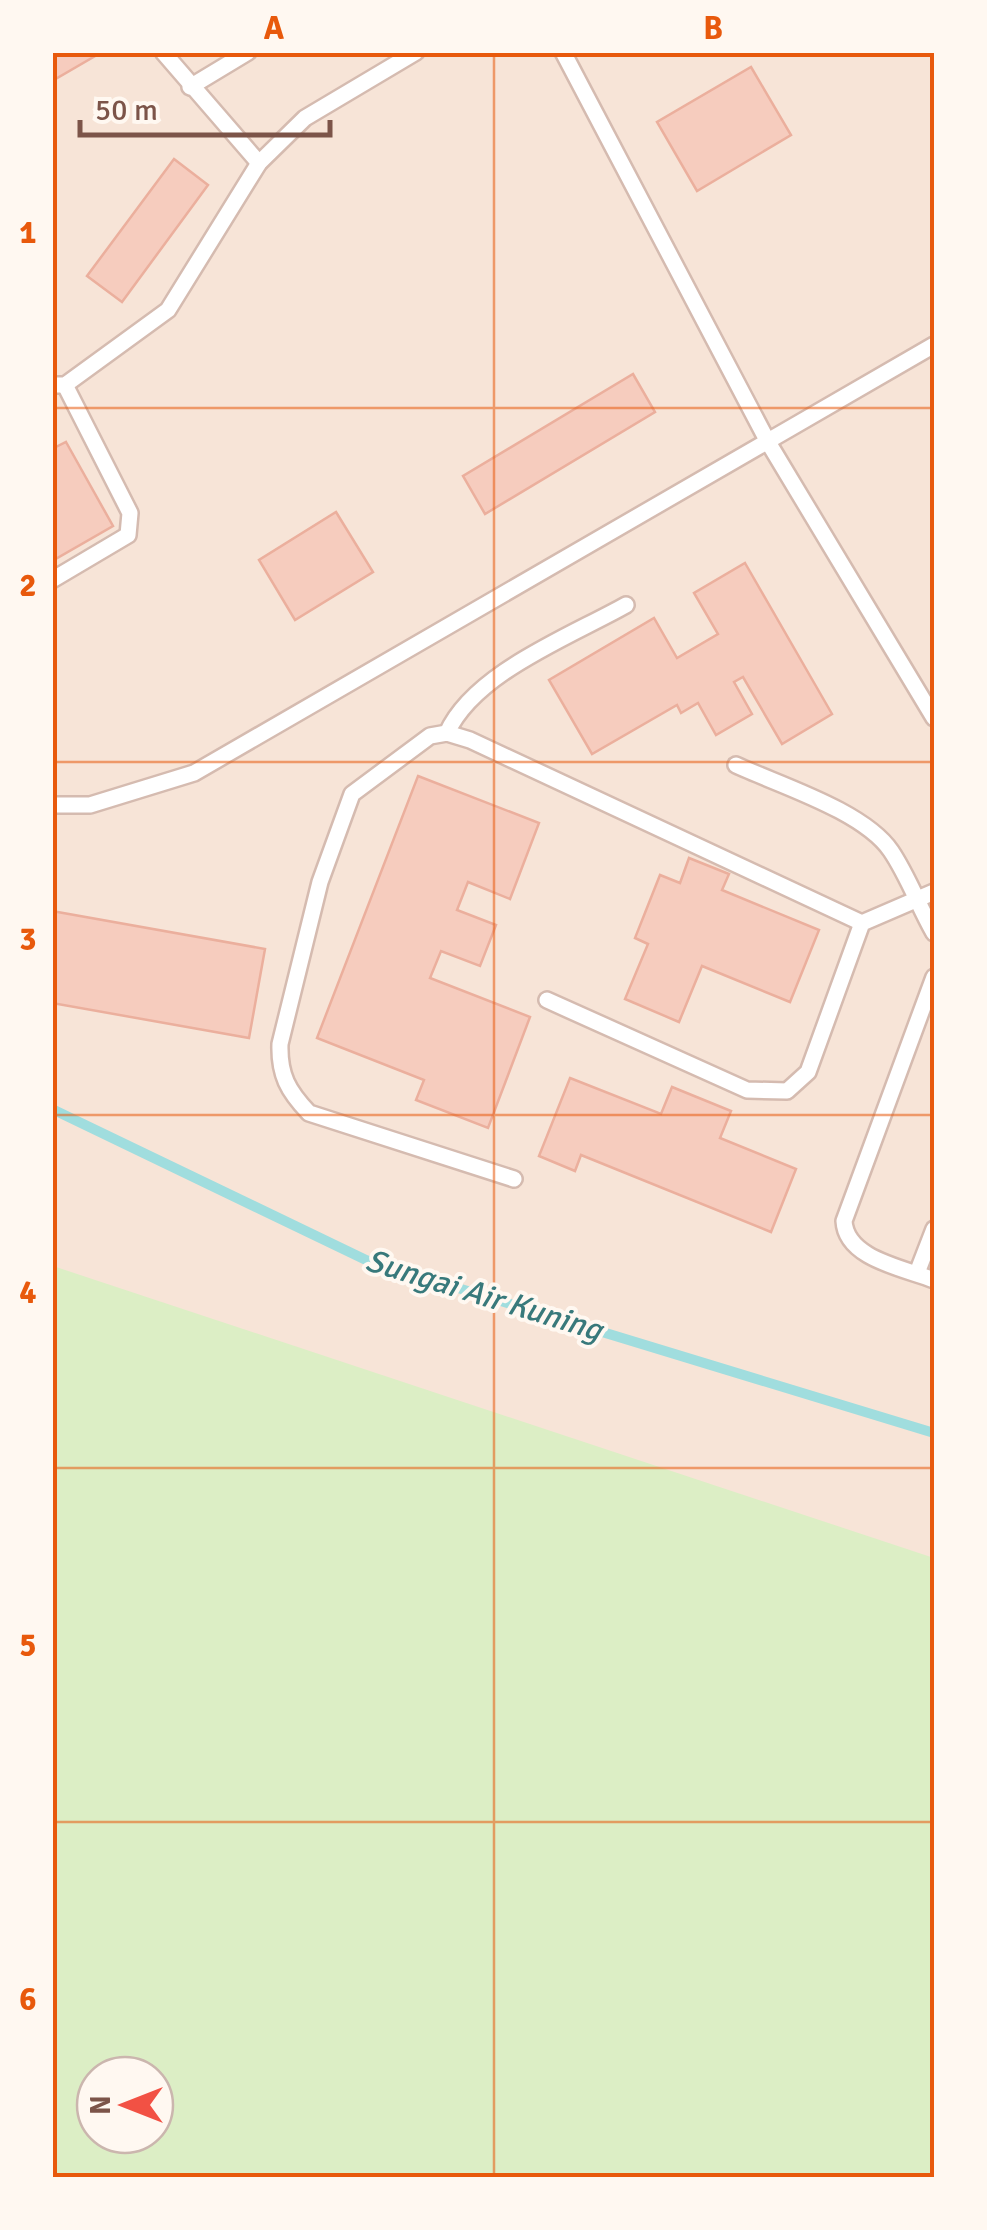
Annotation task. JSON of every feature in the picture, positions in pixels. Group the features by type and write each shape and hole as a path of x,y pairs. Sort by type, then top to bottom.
{"lane":[{"path":"164,52 259,163"},
{"path":"190,86 248,52"},
{"path":"52,580 128,535 130,513 59,385 168,310 259,163 305,118 416,52"},
{"path":"563,52 768,442 934,718"},
{"path":"52,805 90,805 194,772 934,344"},
{"path":"447,733 456,713 476,690 626,605"},
{"path":"514,1178 309,1113 291,1094 280,1065 280,1044 320,882 352,794 421,740 447,733 862,923 934,892"},
{"path":"736,766 869,829 892,852 934,933"},
{"path":"548,1000 747,1090 788,1091 808,1072 862,923"},
{"path":"934,977 844,1221 845,1234 858,1250 934,1280"},
{"path":"917,1273 934,1229"}],"shaded area":[{"path":"52,53 934,53 934,2177 53,2177"}],"green space":[{"path":"53,1266 934,1558 934,2177 53,2177"}],"building":[{"path":"52,52 102,52 52,81"},
{"path":"751,67 791,135 697,191 657,122"},
{"path":"174,159 208,185 122,302 87,276"},
{"path":"633,374 655,412 485,514 463,476"},
{"path":"66,442 113,526 52,561 52,449"},
{"path":"336,512 373,572 295,620 259,560"},
{"path":"745,563 832,714 782,744 743,677 734,682 752,714 716,735 698,703 681,713 677,705 592,754 549,680 654,618 677,658 718,634 694,593"},
{"path":"418,776 539,823 510,899 468,882 457,910 496,925 480,966 441,951 430,978 530,1017 488,1128 416,1100 424,1080 317,1038"},
{"path":"689,858 729,874 722,890 819,930 790,1002 702,966 679,1022 625,999 648,944 635,938 660,875 680,883"},
{"path":"52,911 265,949 249,1038 52,1003"},
{"path":"570,1078 661,1114 672,1087 731,1111 720,1138 796,1169 771,1232 581,1155 575,1171 539,1156"}],"waterway":[{"name":"Sungai Air Kuning","path":"52,1109 366,1260 934,1433"}]}
